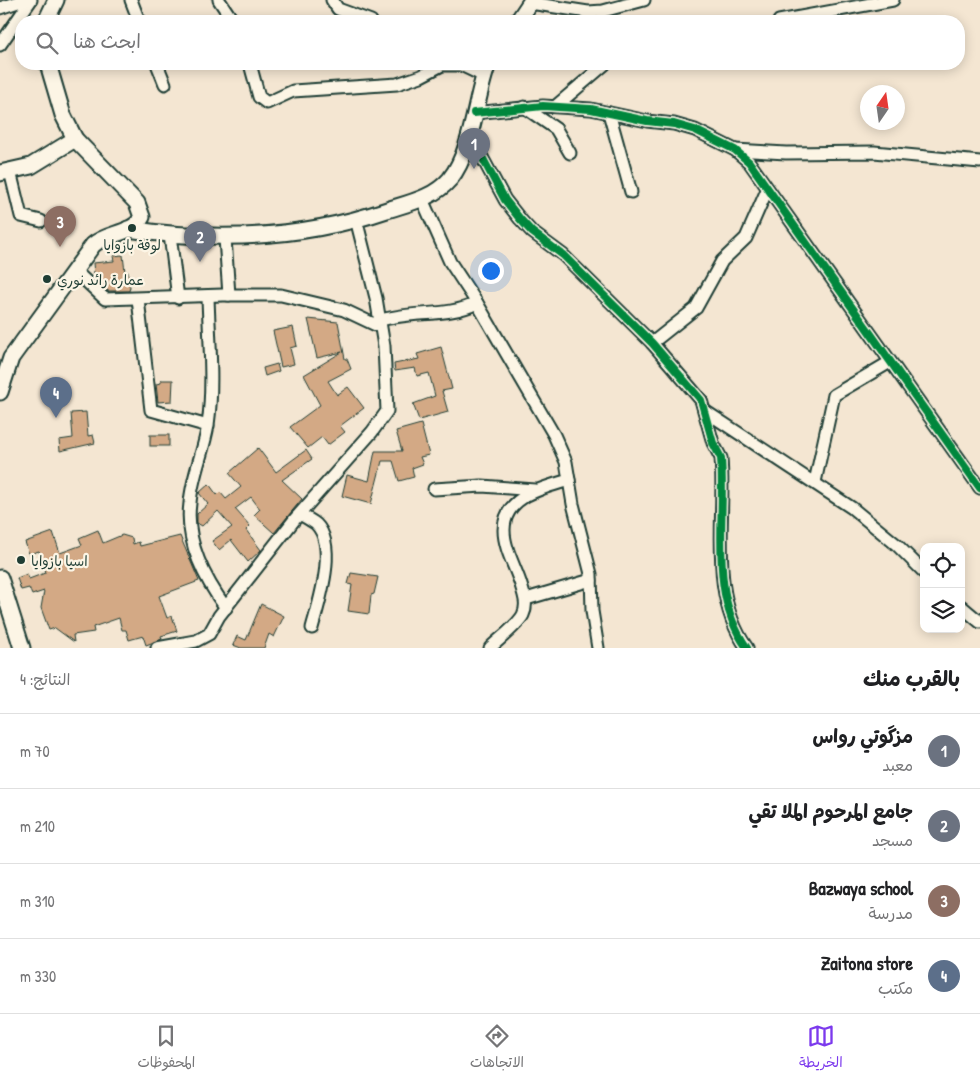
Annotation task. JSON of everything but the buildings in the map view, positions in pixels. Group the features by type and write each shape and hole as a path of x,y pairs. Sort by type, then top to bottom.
{"street":[{"path":"0,8 23,0"},
{"path":"15,15 23,0"},
{"path":"48,15 54,0"},
{"path":"131,0 137,15"},
{"path":"219,0 229,15"},
{"path":"332,0 338,9 354,15"},
{"path":"522,15 531,2 588,12 603,11 644,0"},
{"path":"812,15 893,0"},
{"path":"0,45 15,16"},
{"path":"0,392 11,358 74,270 98,240 138,224 142,217 137,203 75,139 63,115 50,70"},
{"path":"159,70 165,84"},
{"path":"252,70 259,97 267,103 293,91 397,84 421,76 432,70"},
{"path":"128,229 170,235 225,238 297,233 356,219 422,199 450,180 467,142 486,70"},
{"path":"556,106 596,70"},
{"path":"474,112 556,106 591,109 647,121 674,124 695,130 735,150 750,162 767,190 980,488"},
{"path":"524,107 556,129 570,153"},
{"path":"609,113 631,192"},
{"path":"41,221 21,216 5,172 31,166 75,139"},
{"path":"467,142 483,159 505,200 532,232 563,255 652,343 701,400 713,443 721,458 723,592 739,637 747,648"},
{"path":"735,150 786,153 874,152 980,162"},
{"path":"652,343 696,308 722,261 746,238 767,190"},
{"path":"422,199 450,262 478,303 554,435 566,462 591,580 592,611 598,648"},
{"path":"157,648 196,642 209,634 226,608 300,514 372,432 387,410 384,346 376,298 356,219"},
{"path":"170,235 178,298"},
{"path":"225,238 229,295"},
{"path":"74,270 105,299 229,295 290,297 344,310 379,324"},
{"path":"208,296 211,386 208,426 190,502 189,528 201,567 212,590 226,608"},
{"path":"138,299 151,410 208,426"},
{"path":"379,324 393,316 465,309 478,303"},
{"path":"0,360 18,348"},
{"path":"815,482 834,395 890,362"},
{"path":"705,411 852,508 896,544 920,568"},
{"path":"490,648 522,616 526,599 510,556 504,530 508,514 517,501 535,490 569,480"},
{"path":"434,489 482,486 535,490"},
{"path":"300,514 316,525 326,546 325,569 312,628"},
{"path":"0,578 22,648"},
{"path":"526,599 591,580"},
{"path":"965,609 980,622"}],"cycle path":[{"path":"474,113 543,106 591,109 647,121 674,124 695,130 735,150 749,162 980,488"},
{"path":"467,142 483,159 505,200 520,219 532,232 563,255 652,343 701,400 713,443 721,458 721,556 727,604 735,627 747,648"}],"place":[{"name":"مزگوتي رواس","path":"474,169"},
{"name":"لوفة بازوايا","path":"132,228"},
{"name":"Bazwaya school","path":"60,247"},
{"name":"جامع المرحوم الملا تقي","path":"200,262"},
{"name":"عمارة رائد نوري","path":"47,279"},
{"name":"Zaitona store","path":"56,418"},
{"name":"اسيا بازوايا","path":"21,560"}]}
